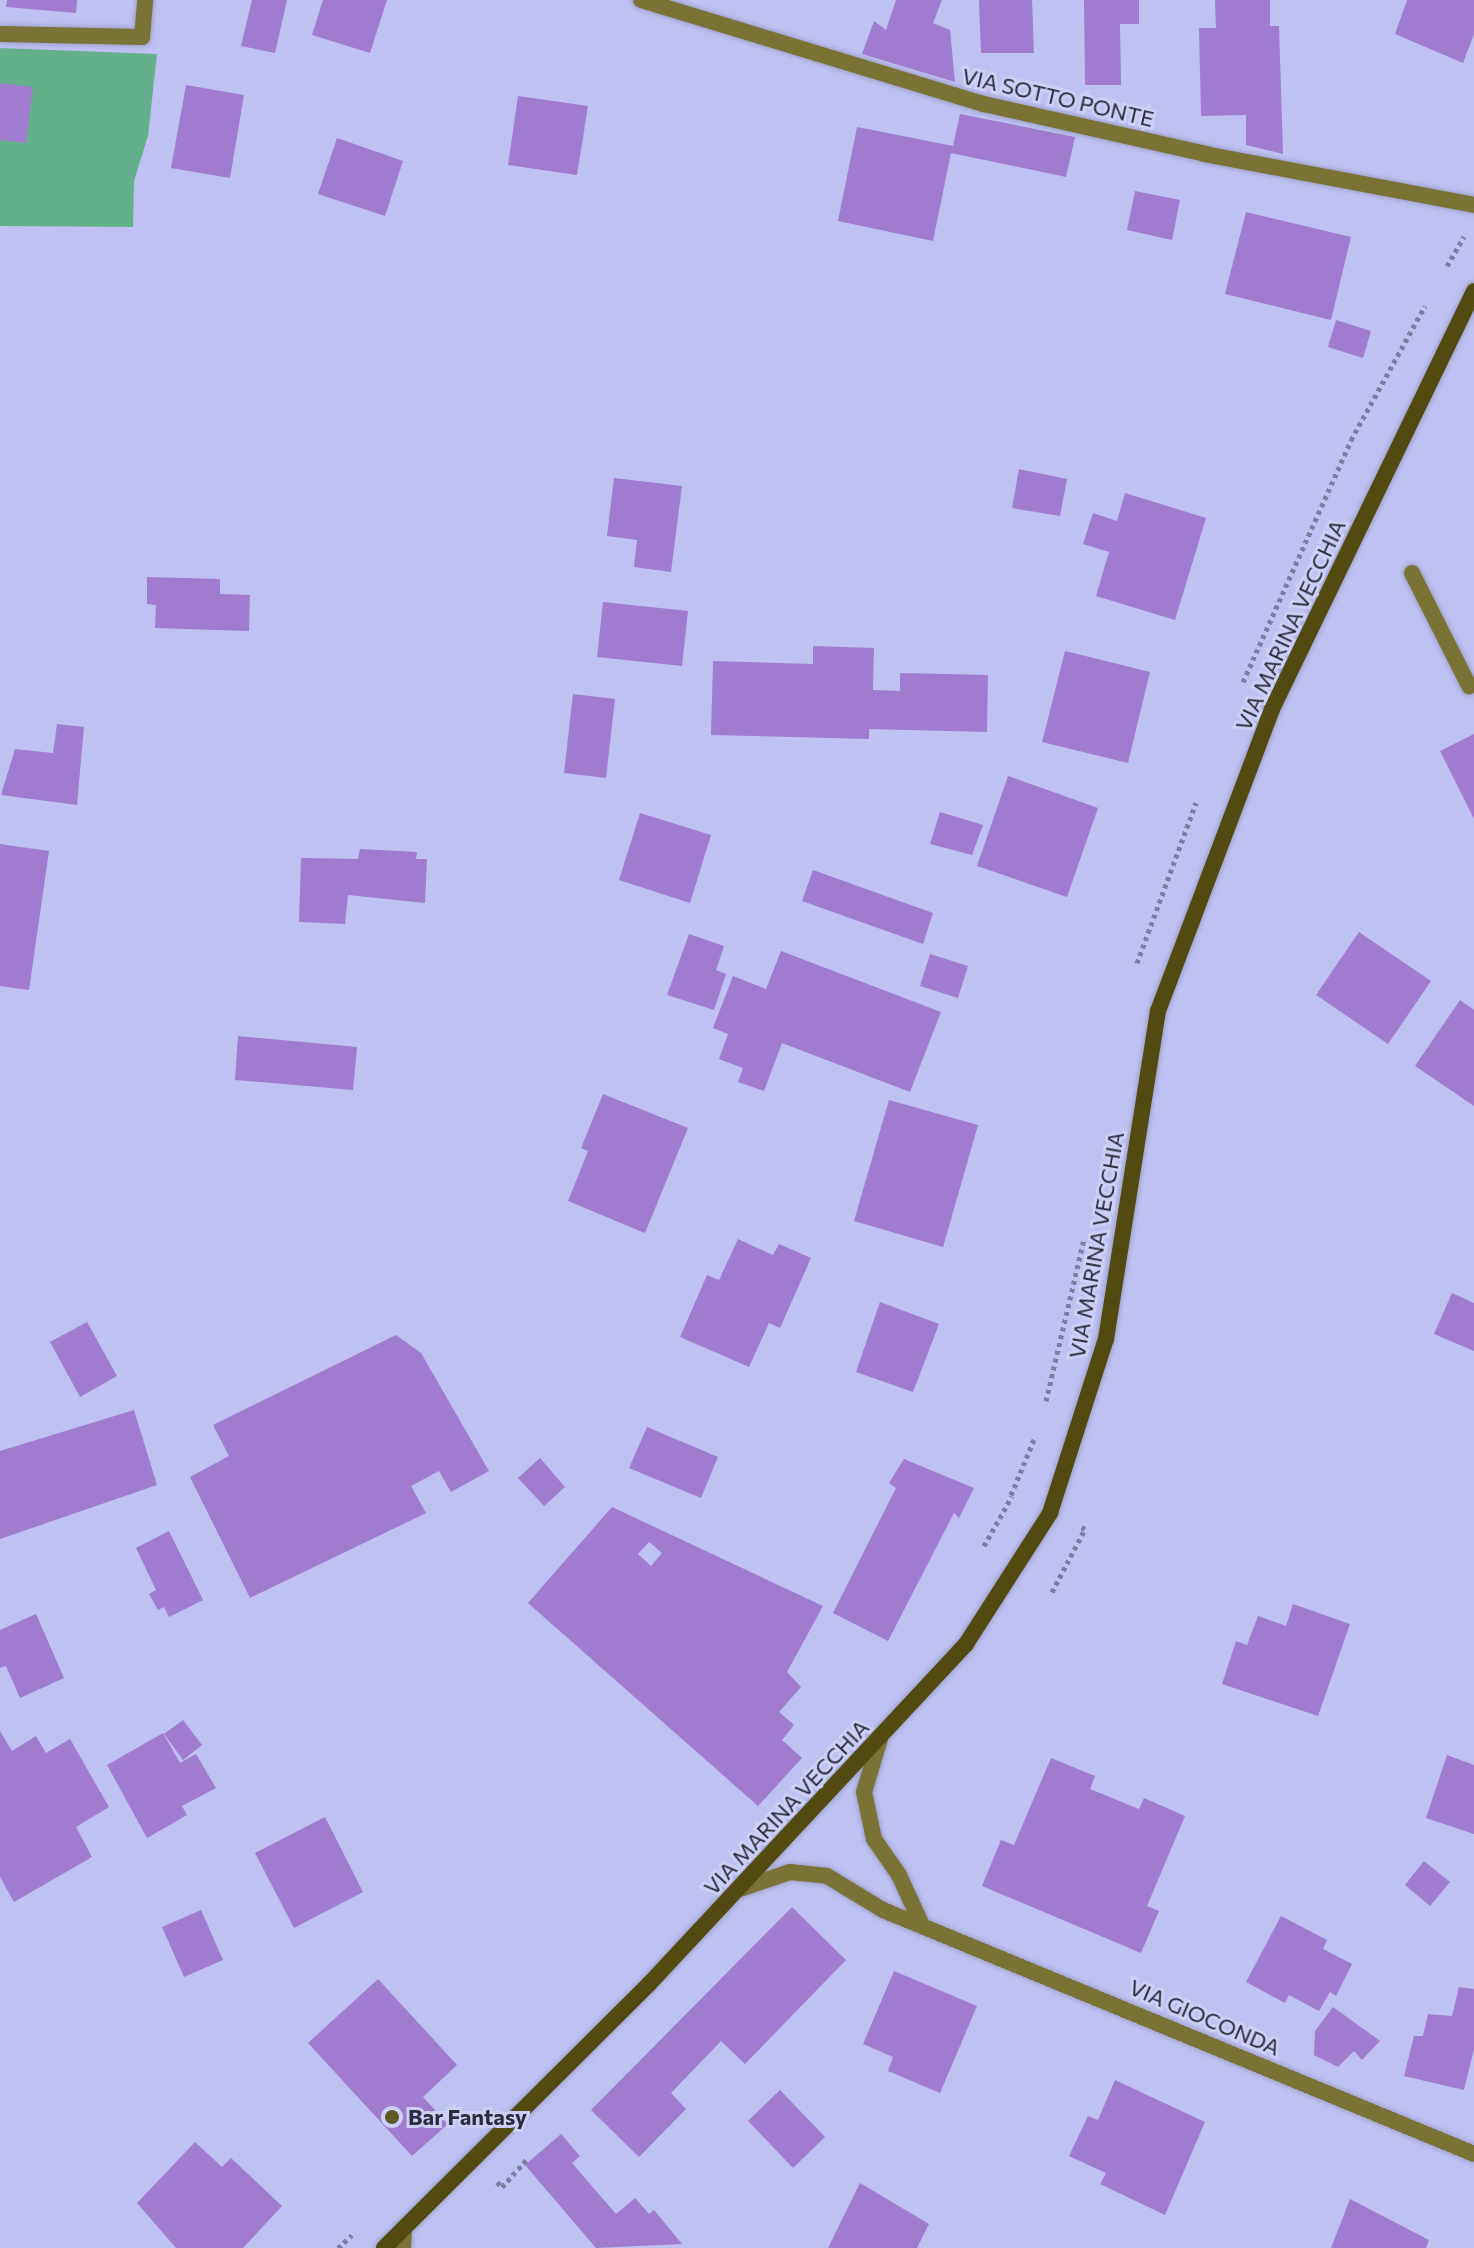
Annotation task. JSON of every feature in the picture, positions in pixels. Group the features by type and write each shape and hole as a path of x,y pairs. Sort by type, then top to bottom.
{"main road":[{"name":"VIA MARINA VECCHIA","path":"384,2248 740,1889 880,1739 966,1644 1050,1513 1106,1339 1158,1011 1272,709 1474,291"}],"street":[{"path":"0,34 142,37 145,0"},
{"name":"VIA SOTTO PONTE","path":"641,0 984,104 1205,154 1474,205"},
{"path":"1412,573 1469,686"},
{"path":"880,1739 864,1792 874,1839 899,1875 920,1921"},
{"name":"VIA GIOCONDA","path":"740,1889 790,1872 827,1876 883,1910 920,1921 1474,2154"},
{"path":"403,2248 404,2228"}],"green space":[{"path":"0,48 157,54 148,136 134,181 133,227 0,226"}],"building":[{"path":"7,0 77,0 76,13 6,7"},
{"path":"252,0 287,0 275,53 241,46"},
{"path":"323,0 387,0 370,53 312,35"},
{"path":"896,0 942,0 933,23 950,30 955,82 862,54 874,21 886,30"},
{"path":"979,0 1032,0 1034,53 981,53"},
{"path":"1084,0 1139,0 1139,24 1120,24 1121,85 1085,85"},
{"path":"1215,0 1270,0 1270,26 1279,26 1283,154 1246,145 1246,115 1201,116 1199,28 1216,28"},
{"path":"1407,0 1474,0 1474,34 1463,63 1395,34"},
{"path":"0,83 33,87 26,143 0,140"},
{"path":"186,85 244,95 230,178 171,168"},
{"path":"518,96 588,106 577,175 508,165"},
{"path":"960,114 1075,137 1066,177 951,153 933,241 838,221 857,127 953,146"},
{"path":"337,138 403,161 385,216 318,194"},
{"path":"1135,191 1180,200 1172,240 1127,230"},
{"path":"1246,212 1351,237 1331,320 1225,294"},
{"path":"1336,320 1371,331 1363,358 1328,347"},
{"path":"1019,469 1067,479 1060,516 1012,508"},
{"path":"614,478 682,486 671,572 634,567 637,540 607,536"},
{"path":"1125,493 1206,518 1175,620 1096,596 1109,552 1083,544 1093,513 1117,521"},
{"path":"147,577 220,579 220,594 250,595 249,631 155,628 156,605 147,604"},
{"path":"603,602 688,611 682,666 597,657"},
{"path":"813,646 874,648 873,690 900,691 900,673 988,675 987,732 869,729 869,739 711,735 713,661 813,664"},
{"path":"1065,651 1150,672 1128,763 1042,742"},
{"path":"573,694 615,699 606,778 564,773"},
{"path":"57,724 84,727 77,805 1,795 15,749 53,753"},
{"path":"1474,734 1474,819 1440,751"},
{"path":"1008,776 1098,808 1067,897 977,866"},
{"path":"940,812 983,825 972,855 930,844"},
{"path":"640,813 711,835 690,903 619,880"},
{"path":"0,844 49,851 29,990 0,986"},
{"path":"360,849 417,852 416,859 427,859 425,903 348,895 345,924 299,922 301,858 358,859"},
{"path":"813,870 933,913 923,944 802,901"},
{"path":"1359,932 1431,981 1388,1044 1316,995"},
{"path":"689,934 724,946 716,970 726,974 714,1010 667,995"},
{"path":"781,951 941,1012 910,1092 782,1043 764,1091 738,1082 743,1068 719,1059 728,1034 713,1028 733,976 766,989"},
{"path":"930,954 968,966 958,998 920,986"},
{"path":"1460,1000 1474,1010 1474,1106 1415,1066"},
{"path":"238,1036 357,1047 353,1090 235,1080"},
{"path":"603,1094 688,1128 645,1233 568,1201 588,1151 581,1148"},
{"path":"889,1100 978,1125 943,1247 854,1221"},
{"path":"738,1239 773,1255 779,1244 811,1258 780,1328 769,1323 749,1367 680,1337 707,1275 719,1280"},
{"path":"1452,1293 1474,1303 1474,1351 1434,1334"},
{"path":"880,1302 939,1324 913,1392 856,1372"},
{"path":"87,1322 117,1376 80,1397 50,1342"},
{"path":"396,1335 421,1353 489,1471 451,1492 439,1471 411,1486 426,1513 250,1598 190,1477 229,1456 213,1425"},
{"path":"134,1410 157,1485 0,1539 0,1451"},
{"path":"647,1427 718,1457 701,1498 629,1468"},
{"path":"540,1458 565,1487 544,1506 518,1478"},
{"path":"904,1459 974,1488 959,1518 954,1513 888,1641 833,1613 896,1488 889,1483"},
{"path":"612,1507 823,1606 787,1672 801,1687 779,1712 794,1725 782,1740 802,1758 758,1806 528,1603","holes":["649,1542 662,1553 651,1566 638,1554"]},
{"path":"169,1531 203,1600 169,1617 164,1607 158,1610 149,1594 156,1590 136,1548"},
{"path":"1293,1604 1350,1624 1318,1716 1222,1684 1236,1641 1247,1645 1258,1616 1286,1626"},
{"path":"36,1614 64,1678 20,1698 6,1666 0,1668 0,1630"},
{"path":"183,1720 202,1745 183,1760 164,1734"},
{"path":"0,1731 12,1751 36,1736 46,1753 70,1739 109,1807 76,1827 92,1857 14,1902 0,1877"},
{"path":"163,1733 180,1763 196,1754 216,1788 182,1806 187,1815 147,1838 107,1765"},
{"path":"1447,1755 1474,1765 1474,1834 1426,1818"},
{"path":"1051,1758 1095,1776 1090,1789 1139,1809 1144,1798 1185,1816 1147,1906 1159,1911 1141,1953 982,1886 1001,1840 1014,1845"},
{"path":"325,1817 363,1892 294,1928 255,1853"},
{"path":"1424,1861 1450,1882 1430,1906 1405,1885"},
{"path":"792,1907 846,1960 745,2064 721,2041 671,2093 686,2109 639,2157 591,2110"},
{"path":"201,1910 223,1960 184,1977 162,1927"},
{"path":"1281,1916 1327,1940 1323,1949 1352,1964 1336,1996 1330,1992 1319,2011 1289,1995 1285,2003 1246,1982"},
{"path":"894,1971 977,2006 940,2093 888,2071 893,2057 863,2044"},
{"path":"378,1979 457,2065 423,2097 448,2124 412,2156 308,2043"},
{"path":"1459,1987 1474,1989 1474,2049 1464,2090 1404,2076 1414,2036 1423,2036 1428,2014 1452,2016"},
{"path":"1333,2007 1380,2041 1362,2060 1354,2051 1338,2067 1314,2055 1315,2031"},
{"path":"1115,2080 1205,2122 1165,2215 1100,2184 1106,2173 1069,2156 1088,2116 1098,2120"},
{"path":"780,2090 825,2137 793,2168 748,2121"},
{"path":"561,2134 580,2156 572,2163 616,2214 635,2198 649,2214 654,2210 682,2244 596,2248 525,2165"},
{"path":"195,2142 222,2167 231,2158 282,2206 243,2248 176,2248 137,2203"},
{"path":"860,2183 929,2224 917,2248 828,2248"},
{"path":"1350,2199 1429,2240 1426,2248 1331,2248"}],"place":[{"name":"Bar Fantasy","path":"392,2117"}]}
